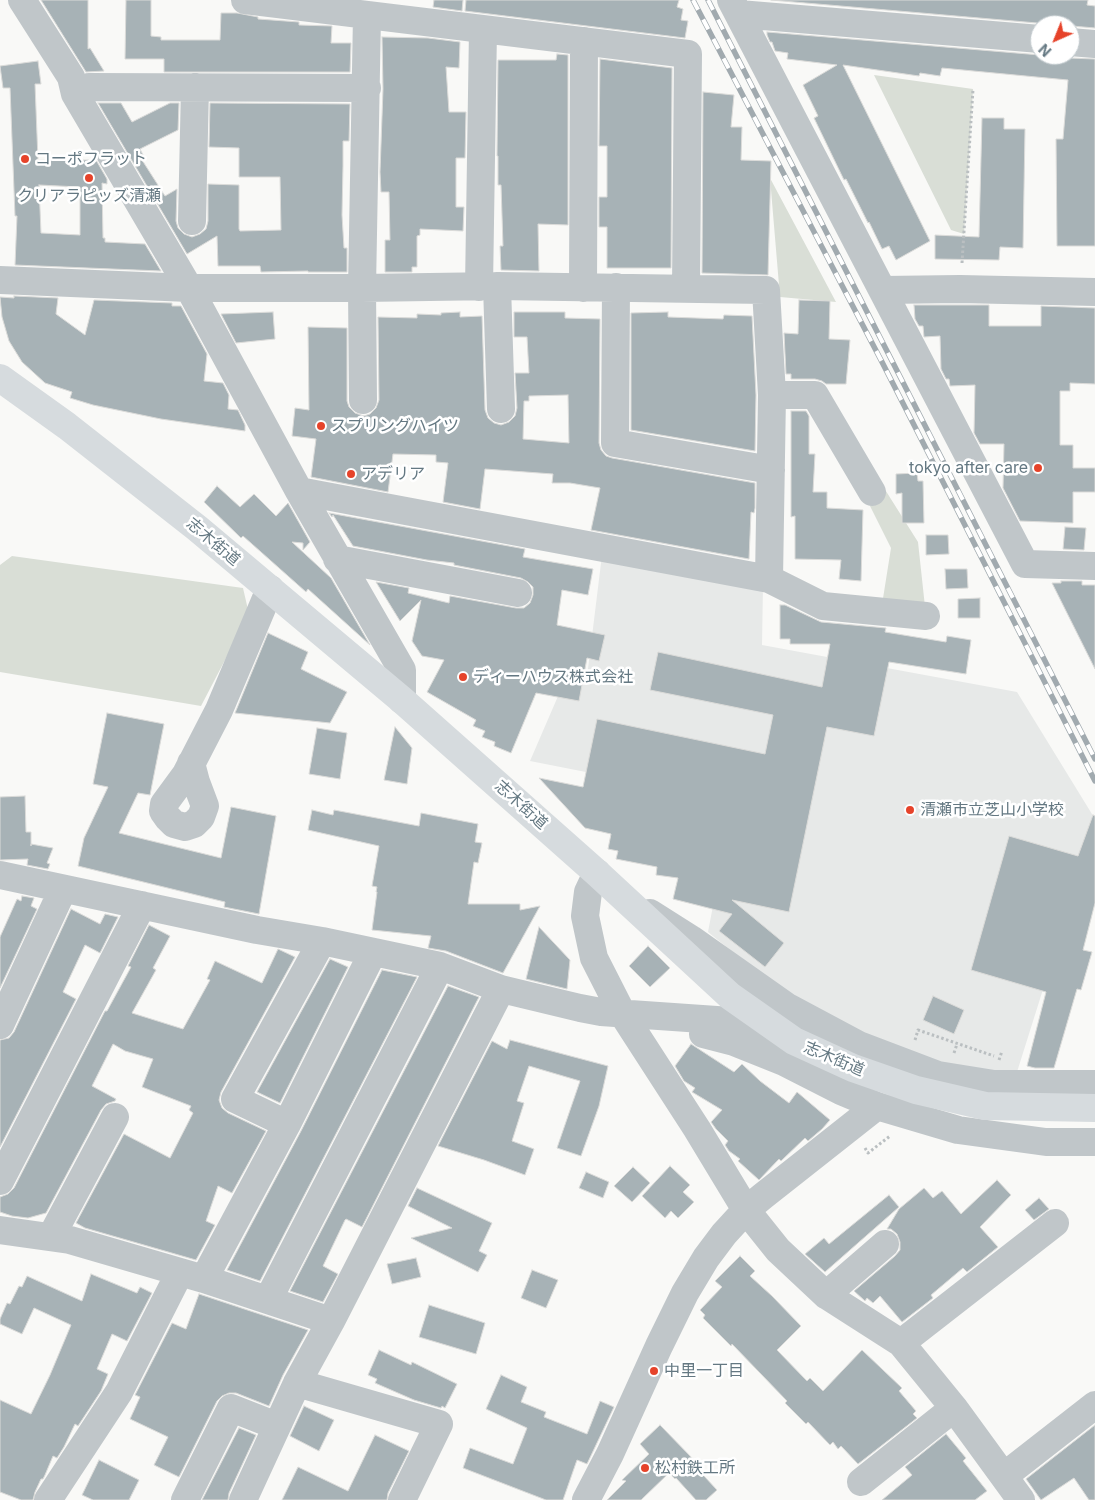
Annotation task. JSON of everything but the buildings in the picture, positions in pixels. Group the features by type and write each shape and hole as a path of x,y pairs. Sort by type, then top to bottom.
{"main road":[{"name":"志木街道","path":"0,378 67,426 270,589 402,700 597,873 730,996 794,1041 853,1068 916,1090 976,1104 985,1106 1095,1108"}],"street":[{"path":"22,0 71,77 75,94 189,288 299,491 402,670 402,700"},
{"path":"245,0 688,54 686,288"},
{"path":"735,7 1030,38"},
{"path":"735,7 1025,564 1095,566"},
{"path":"363,400 362,288 368,15"},
{"path":"482,29 488,286 501,409"},
{"path":"583,288 584,41"},
{"path":"1080,43 1095,44"},
{"path":"75,94 89,87 366,88"},
{"path":"192,221 195,87"},
{"path":"0,280 189,288 488,286 766,290 772,396 769,579"},
{"path":"616,287 615,443 771,470"},
{"path":"883,290 960,289 1095,292"},
{"path":"772,396 815,395 872,492"},
{"path":"299,491 769,579 823,606 926,616"},
{"path":"338,559 518,593"},
{"path":"191,763 219,710 270,589"},
{"path":"597,873 588,892 585,916 594,958 622,1013 697,1129 746,1210 778,1250 826,1295 901,1343 954,1408 1021,1500"},
{"path":"0,876 440,966 501,989 600,1012 731,1021 794,1041"},
{"path":"0,1025 63,889"},
{"path":"619,894 692,939 786,1006 859,1045 938,1075 994,1084 1095,1084"},
{"path":"0,1181 142,905"},
{"path":"287,1124 235,1099 322,941"},
{"path":"48,1500 119,1392 287,1124 373,952"},
{"path":"268,1300 440,966"},
{"path":"243,1500 297,1383 331,1321 501,989"},
{"path":"622,1013 734,1042 784,1062 841,1091 877,1106 958,1130 1046,1142 1095,1142"},
{"path":"586,1500 610,1454 685,1293 706,1258 724,1234 746,1210 877,1106"},
{"path":"51,1237 115,1118"},
{"path":"901,1343 1055,1223"},
{"path":"0,1230 70,1240 192,1275 331,1321"},
{"path":"826,1295 885,1244"},
{"path":"297,1383 439,1424 402,1500"},
{"path":"1004,1476 1095,1404"},
{"path":"185,1500 231,1408 277,1426"},
{"path":"861,1482 954,1408"}],"path":[{"path":"960,289 973,90"},
{"path":"929,1033 1000,1058"},
{"path":"954,1053 957,1044"},
{"path":"868,1153 891,1135"}],"shaded area":[{"path":"874,75 973,89 964,234 951,230"},
{"path":"770,178 836,302 780,297"},
{"path":"884,488 918,542 926,616 881,611 891,548 865,496"},
{"name":"清瀬市立芝山小学校","path":"602,555 763,585 762,645 1017,692 1095,819 1095,824 1017,1072 940,1066 863,1036 787,996 708,932 733,801 530,761 568,673 587,677"},
{"path":"12,556 243,588 249,614 201,706 0,672 0,565"}],"railway":[{"path":"693,0 882,362 1095,781"},
{"path":"708,0 1095,759"}],"place":[{"name":"コーポフラット","path":"25,159"},
{"name":"クリアラピッズ清瀬","path":"89,178"},
{"name":"スプリングハイツ","path":"321,426"},
{"name":"tokyo after care","path":"1038,468"},
{"name":"アデリア","path":"351,474"},
{"name":"ディーハウス株式会社","path":"463,677"},
{"name":"清瀬市立芝山小学校","path":"910,810"},
{"name":"中里一丁目","path":"654,1371"},
{"name":"松村鉄工所","path":"645,1468"}]}
